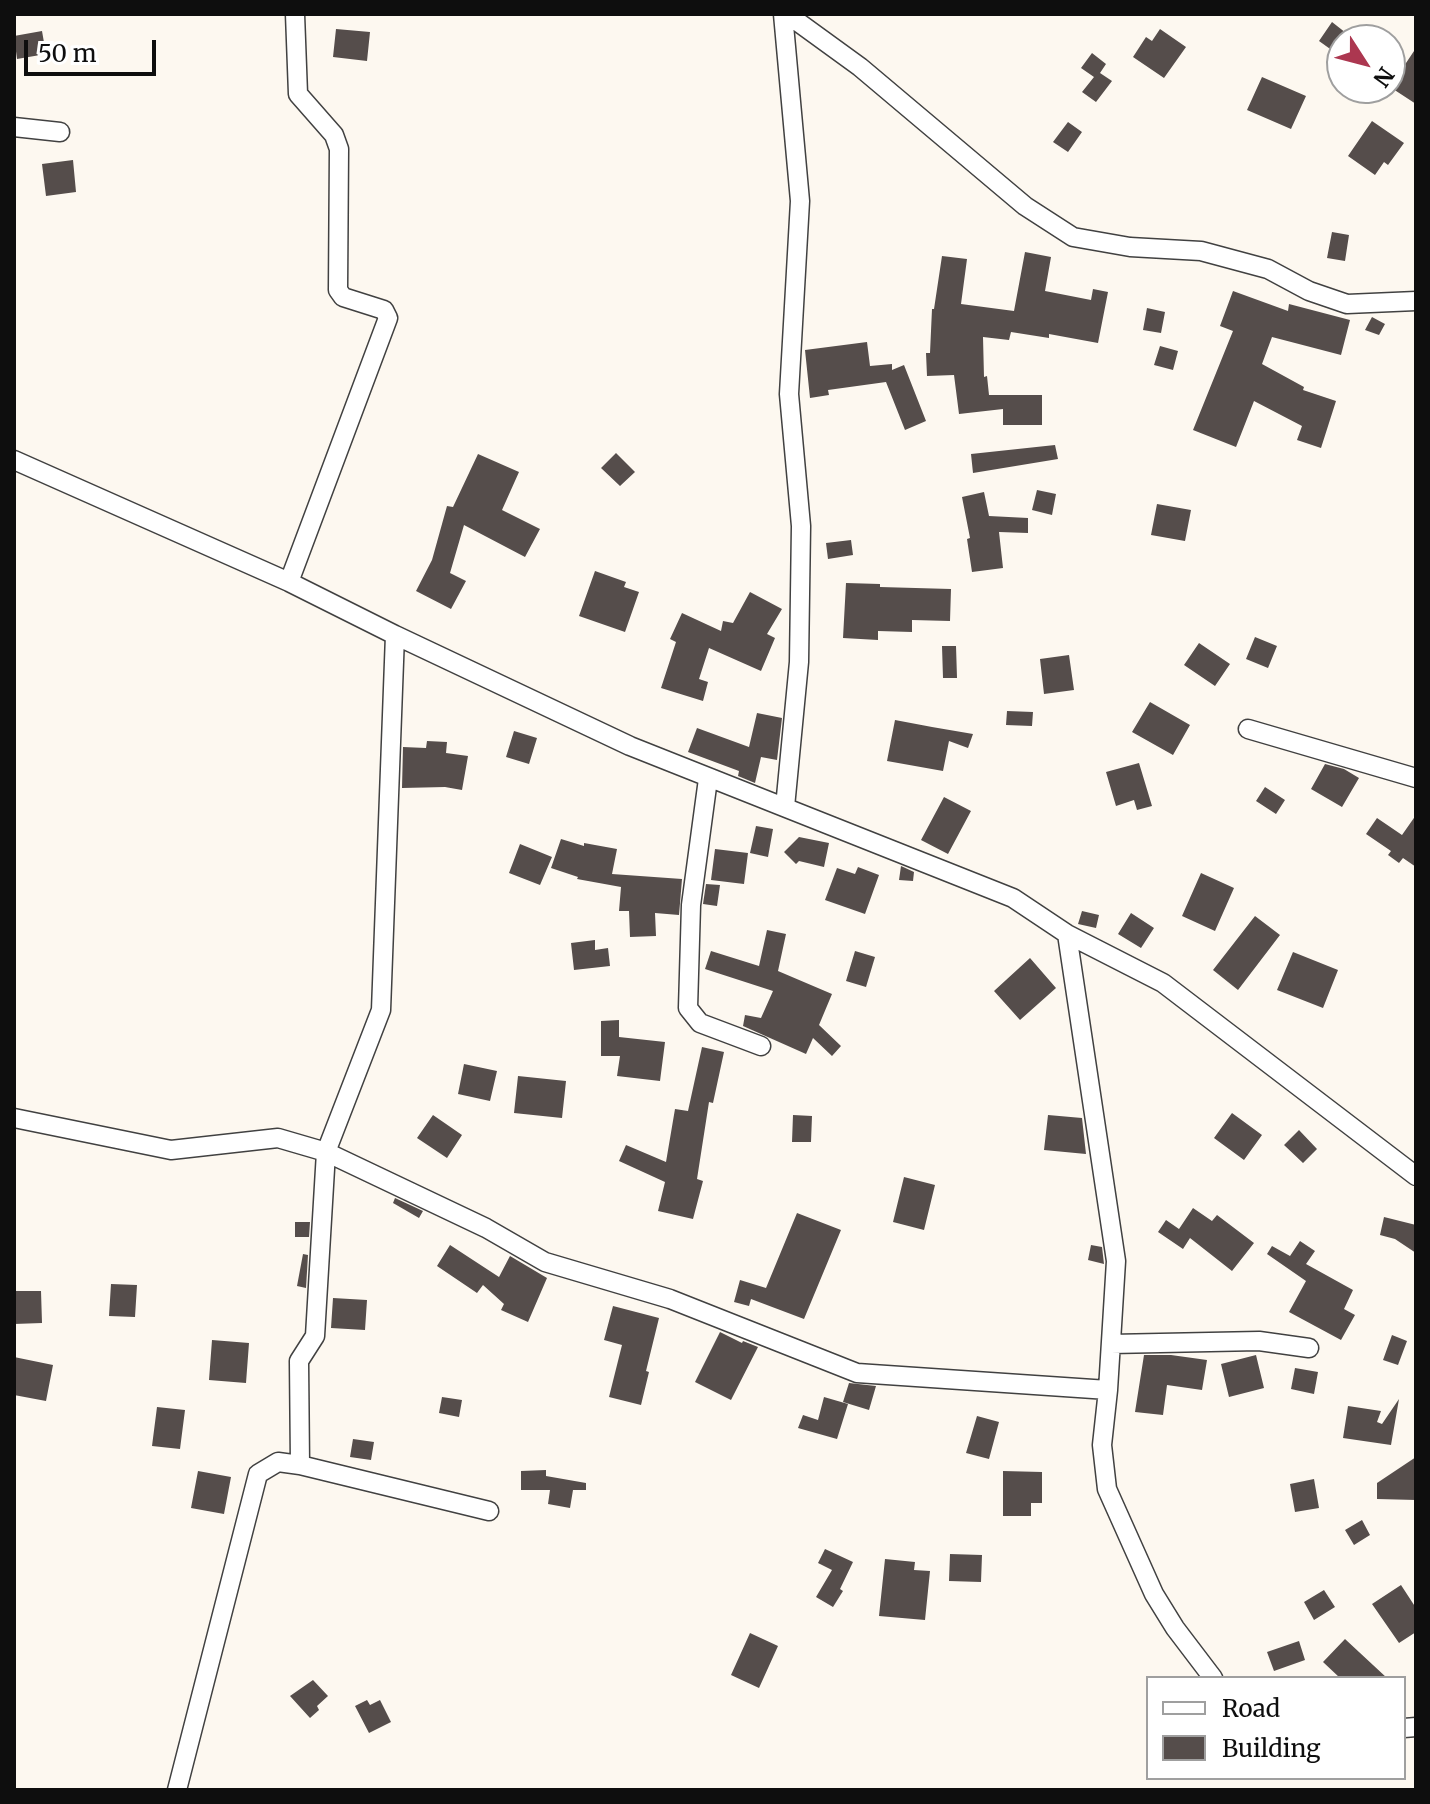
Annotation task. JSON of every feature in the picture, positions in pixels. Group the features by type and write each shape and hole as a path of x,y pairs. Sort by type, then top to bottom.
{"street":[{"path":"289,582 388,318 384,310 343,297 338,290 339,149 334,135 298,94 295,14"},
{"path":"785,14 860,67 1025,206 1073,237 1130,247 1201,251 1268,269 1309,291 1347,304 1416,301"},
{"path":"785,14 800,201 789,394 801,526 799,662 785,807"},
{"path":"14,127 60,132"},
{"path":"14,460 289,582 630,746 1013,898 1067,934 1163,983 1416,1176"},
{"path":"300,1465 299,1361 315,1336 326,1152 381,1010 395,635"},
{"path":"1248,729 1416,778"},
{"path":"708,779 691,905 688,1008 700,1023 761,1046"},
{"path":"1067,934 1116,1261 1102,1445 1107,1489 1154,1594 1211,1676"},
{"path":"14,1118 171,1150 278,1138 326,1152 486,1228 545,1262 670,1299 857,1373 1108,1390"},
{"path":"1111,1344 1259,1341 1309,1348"},
{"path":"177,1790 258,1474 278,1462 300,1465 489,1511"}],"building":[{"path":"336,29 370,32 367,61 333,57"},
{"path":"1160,29 1186,47 1164,78 1133,57 1146,37 1152,41"},
{"path":"42,31 46,54 17,59 14,36"},
{"path":"1326,31 1326,46 1319,41"},
{"path":"1416,48 1416,104 1406,97 1406,63"},
{"path":"1092,53 1106,64 1100,73 1112,81 1096,102 1082,92 1094,77 1081,68"},
{"path":"1262,77 1306,96 1291,129 1247,110"},
{"path":"1372,121 1404,143 1388,165 1384,162 1375,175 1348,156"},
{"path":"1068,122 1082,132 1068,152 1053,142"},
{"path":"73,160 76,192 46,196 42,164"},
{"path":"1332,232 1349,235 1345,261 1327,258"},
{"path":"1025,252 1051,257 1045,291 1091,300 1093,289 1108,292 1098,343 1049,334 1049,338 1011,332 1009,340 983,337 984,377 987,376 989,395 1042,395 1042,425 1003,425 1003,409 959,414 954,375 927,376 926,353 930,353 932,309 942,256 967,259 961,304 1014,311"},
{"path":"1233,291 1288,311 1289,304 1350,320 1341,355 1272,337 1262,364 1304,387 1303,390 1336,401 1321,448 1297,440 1302,426 1254,401 1236,447 1193,430 1233,331 1220,326"},
{"path":"1147,308 1165,312 1161,333 1143,330"},
{"path":"1372,317 1385,324 1379,335 1365,330"},
{"path":"867,342 870,366 892,364 892,370 904,365 926,421 905,430 886,382 828,390 829,395 810,398 805,350"},
{"path":"1160,346 1178,351 1173,370 1154,365"},
{"path":"1055,445 1058,459 973,473 971,454"},
{"path":"616,453 635,472 620,486 601,468"},
{"path":"478,454 519,472 502,510 540,529 525,557 464,525 450,573 466,581 451,609 416,591 432,560 447,506 453,507"},
{"path":"1037,490 1056,494 1052,515 1032,510"},
{"path":"984,492 989,516 1028,518 1028,533 999,532 1003,568 972,572 967,539 970,538 962,497"},
{"path":"1157,504 1191,510 1185,541 1151,535"},
{"path":"851,540 853,555 828,559 826,543"},
{"path":"595,571 626,582 624,587 639,592 625,632 579,616"},
{"path":"846,583 951,589 950,621 912,620 912,632 878,631 878,640 843,638"},
{"path":"750,592 782,609 767,634 775,638 761,671 709,648 699,679 708,682 703,701 661,688 676,642 670,639 682,613 721,631 723,621 733,623"},
{"path":"1255,637 1277,646 1268,668 1246,659"},
{"path":"1199,643 1230,664 1215,686 1184,665"},
{"path":"942,646 956,646 957,678 943,678"},
{"path":"1069,655 1074,690 1044,694 1040,659"},
{"path":"1150,702 1190,725 1173,755 1132,732"},
{"path":"1007,711 1033,712 1032,726 1006,725"},
{"path":"757,713 782,718 777,760 761,757 755,783 738,776 739,771 688,752 697,728 749,747"},
{"path":"895,720 973,734 968,748 949,741 943,771 887,761"},
{"path":"514,731 537,738 529,764 506,757"},
{"path":"427,741 447,742 446,753 468,756 462,790 445,787 402,788 403,747 426,748"},
{"path":"1139,763 1152,806 1137,810 1134,800 1116,806 1106,772"},
{"path":"1325,764 1344,769 1359,778 1342,807 1311,789"},
{"path":"1265,787 1285,800 1276,814 1256,801"},
{"path":"944,797 971,811 948,854 921,840"},
{"path":"1416,815 1416,867 1403,858 1399,863 1388,855 1391,851 1366,834 1377,818 1402,835"},
{"path":"756,826 773,829 768,857 750,853"},
{"path":"799,837 829,843 824,867 799,861 796,864 784,852"},
{"path":"561,839 584,846 584,843 617,849 612,874 682,879 679,915 655,913 656,936 630,937 629,911 619,911 621,887 577,879 551,868"},
{"path":"520,844 552,857 540,885 509,873"},
{"path":"715,849 748,853 744,884 711,880"},
{"path":"901,866 914,872 913,881 899,880"},
{"path":"858,867 879,875 865,914 825,900 837,868 855,874"},
{"path":"1201,873 1234,888 1215,931 1182,916"},
{"path":"706,884 720,885 717,906 703,904"},
{"path":"1082,911 1099,915 1096,928 1078,924"},
{"path":"1131,913 1154,928 1141,948 1118,934"},
{"path":"1255,916 1280,935 1238,990 1213,970"},
{"path":"767,930 786,934 778,971 832,994 819,1025 841,1046 832,1056 813,1038 806,1054 743,1026 745,1015 761,1018 773,991 705,969 711,951 759,966"},
{"path":"595,940 595,950 608,948 610,966 574,970 571,943"},
{"path":"855,951 875,957 866,987 846,981"},
{"path":"1293,952 1338,970 1323,1008 1277,990"},
{"path":"1030,958 1056,988 1020,1020 994,991"},
{"path":"619,1020 619,1037 665,1042 660,1081 617,1076 620,1056 601,1056 601,1021"},
{"path":"702,1047 724,1052 713,1103 709,1102 697,1179 703,1181 693,1219 658,1211 665,1182 619,1161 626,1145 666,1162 675,1109 688,1111"},
{"path":"464,1064 497,1071 490,1101 458,1094"},
{"path":"518,1076 566,1081 562,1118 514,1113"},
{"path":"1232,1113 1262,1135 1244,1160 1214,1138"},
{"path":"433,1115 462,1135 447,1158 417,1138"},
{"path":"793,1115 812,1116 811,1142 792,1142"},
{"path":"1048,1115 1082,1118 1086,1154 1044,1150"},
{"path":"1299,1130 1317,1149 1303,1163 1284,1145"},
{"path":"904,1177 935,1185 924,1230 893,1222"},
{"path":"395,1198 423,1211 419,1218 393,1203"},
{"path":"1193,1208 1212,1221 1217,1215 1254,1243 1232,1271 1190,1238 1183,1249 1158,1232 1166,1220 1179,1229"},
{"path":"797,1213 841,1230 804,1319 751,1299 749,1306 734,1302 740,1280 766,1288"},
{"path":"1384,1217 1416,1225 1416,1253 1395,1239 1380,1235"},
{"path":"295,1222 310,1222 309,1237 295,1237"},
{"path":"1300,1241 1315,1251 1306,1264 1353,1290 1344,1309 1355,1315 1341,1340 1289,1312 1306,1281 1267,1254 1272,1246 1290,1256"},
{"path":"450,1245 499,1277 510,1256 547,1278 528,1322 501,1310 504,1304 483,1285 477,1293 437,1266"},
{"path":"1091,1245 1102,1247 1104,1264 1088,1260"},
{"path":"303,1254 308,1255 306,1288 297,1286"},
{"path":"111,1284 137,1285 135,1317 109,1316"},
{"path":"14,1291 41,1291 42,1323 14,1324"},
{"path":"333,1298 367,1300 365,1330 331,1328"},
{"path":"613,1306 659,1318 641,1405 609,1397 622,1345 604,1340"},
{"path":"720,1332 758,1347 731,1400 695,1382"},
{"path":"1392,1335 1407,1341 1398,1365 1383,1360"},
{"path":"212,1340 249,1343 246,1383 209,1380"},
{"path":"1144,1355 1207,1360 1202,1390 1167,1385 1163,1415 1135,1412"},
{"path":"1256,1355 1264,1388 1229,1397 1221,1364"},
{"path":"14,1357 53,1365 46,1401 14,1395"},
{"path":"1295,1368 1318,1372 1314,1394 1291,1389"},
{"path":"849,1383 876,1386 869,1410 843,1402"},
{"path":"442,1397 462,1400 459,1417 439,1413"},
{"path":"824,1397 848,1404 837,1439 798,1428 803,1415 818,1420"},
{"path":"1399,1399 1391,1445 1343,1438 1348,1406 1381,1411 1377,1422 1382,1424"},
{"path":"157,1407 185,1410 180,1449 152,1446"},
{"path":"977,1416 999,1422 989,1459 966,1453"},
{"path":"353,1439 374,1442 371,1460 350,1457"},
{"path":"1416,1457 1416,1500 1377,1499 1377,1483"},
{"path":"546,1470 546,1476 586,1483 586,1490 573,1490 570,1508 548,1504 550,1490 521,1490 521,1471"},
{"path":"198,1471 231,1477 224,1514 191,1508"},
{"path":"1003,1471 1042,1472 1042,1503 1031,1503 1031,1516 1003,1516"},
{"path":"1314,1479 1319,1508 1295,1512 1290,1484"},
{"path":"1362,1520 1370,1535 1354,1545 1345,1530"},
{"path":"825,1549 853,1562 840,1589 843,1591 833,1607 816,1597 832,1570 818,1563"},
{"path":"950,1554 982,1555 981,1582 949,1581"},
{"path":"885,1559 915,1562 914,1570 930,1571 925,1620 879,1616"},
{"path":"1401,1585 1416,1608 1416,1632 1399,1643 1372,1604"},
{"path":"1324,1590 1335,1607 1314,1620 1304,1602"},
{"path":"750,1633 778,1646 759,1688 731,1675"},
{"path":"1345,1639 1385,1676 1338,1676 1323,1662"},
{"path":"1299,1641 1305,1660 1274,1671 1267,1652"},
{"path":"313,1680 328,1696 310,1718 290,1696"},
{"path":"367,1700 370,1705 380,1700 391,1722 369,1733 355,1706"}]}
